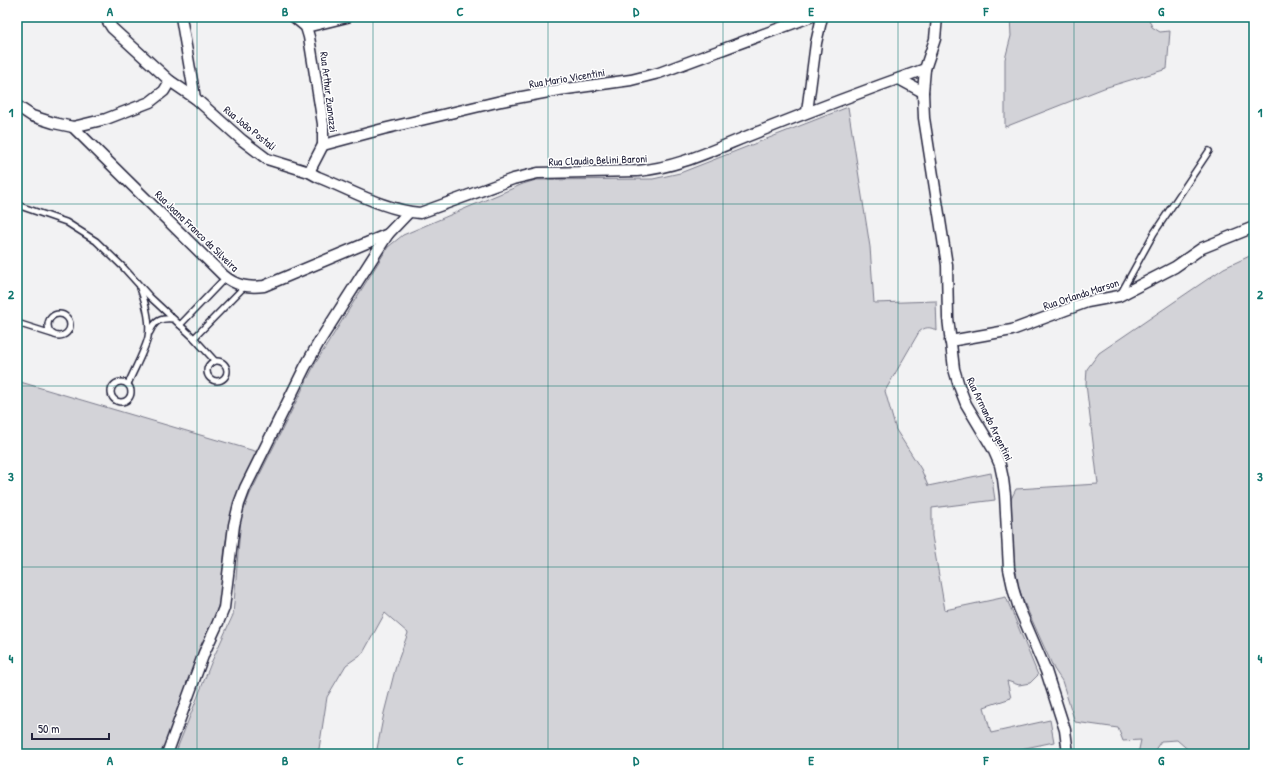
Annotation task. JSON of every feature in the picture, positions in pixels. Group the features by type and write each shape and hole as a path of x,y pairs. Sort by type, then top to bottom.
{"street":[{"name":"Rua João Postali","path":"105,17 117,33 170,81 195,98 242,140 267,159 309,172 379,203 409,212"},
{"path":"181,17 195,98"},
{"path":"294,17 306,26 347,17"},
{"name":"Rua Mario Vicentini","path":"323,145 501,101 559,90 631,80 659,72 810,17"},
{"path":"808,112 816,43 822,17"},
{"name":"Rua Armando Argentini","path":"937,17 935,39 925,69 923,92 924,118 947,265 950,340 954,369 958,386 966,404 993,449 1000,465 1005,494 1009,569 1014,592 1019,608 1046,671 1065,730 1068,754"},
{"name":"Rua Arthur Zuanazzi","path":"306,26 323,124 323,145 309,172"},
{"name":"Rua Claudio Belini Baroni","path":"409,212 420,213 513,179 538,173 653,170 676,164 808,112 925,69"},
{"path":"899,78 923,92"},
{"path":"17,106 32,116 73,127 106,118 150,102 164,90 170,81"},
{"name":"Rua Joana Franco da Silveira","path":"73,127 226,277 231,281 251,288 276,282 388,234 409,212"},
{"name":"Rua Orlando Marson","path":"950,340 1012,330 1088,302 1119,296 1174,267 1202,248 1254,227"},
{"path":"167,754 204,653 224,608 234,525 244,488 319,342 388,234"}],"lane":[{"path":"1119,296 1154,233 1209,151"},
{"path":"17,205 66,222 96,240 215,361 223,362 228,369 226,377 220,382 212,380 207,374 208,366 215,361"},
{"path":"180,325 226,277"},
{"path":"138,284 148,312 148,339"},
{"path":"194,338 244,286"},
{"path":"17,323 52,334 59,336 66,334 70,327 67,317 60,314 51,317 48,327 52,334"},
{"path":"128,384 120,381 113,385 110,392 114,400 121,402 129,399 131,391 128,384 153,325 157,321 165,318 174,319"}],"shaded area":[{"path":"1010,17 1148,17 1152,27 1160,32 1170,31 1167,69 1104,88 1005,127 1005,59 1011,36"},
{"path":"848,107 870,247 874,303 936,301 937,331 932,328 928,328 919,332 885,391 896,430 921,469 928,486 991,473 995,500 932,508 932,536 945,610 1006,597 1038,675 1030,683 1019,685 1007,681 1011,698 984,707 991,733 1050,720 1054,742 997,754 376,754 384,713 396,666 408,633 385,613 363,653 346,665 327,697 319,749 312,754 175,754 211,663 233,615 241,517 250,494 315,364 388,247 403,235 523,184 536,180 653,179 680,173"},
{"path":"1254,254 1254,754 1193,754 1177,740 1161,741 1152,754 1138,754 1141,740 1123,741 1118,728 1075,722 1062,681 1054,669 1023,600 1014,573 1011,499 1016,489 1098,484 1086,384 1087,369 1099,353 1224,268"},
{"path":"17,381 258,452 238,492 231,516 225,546 220,600 213,621 198,654 163,754 17,754"}]}
